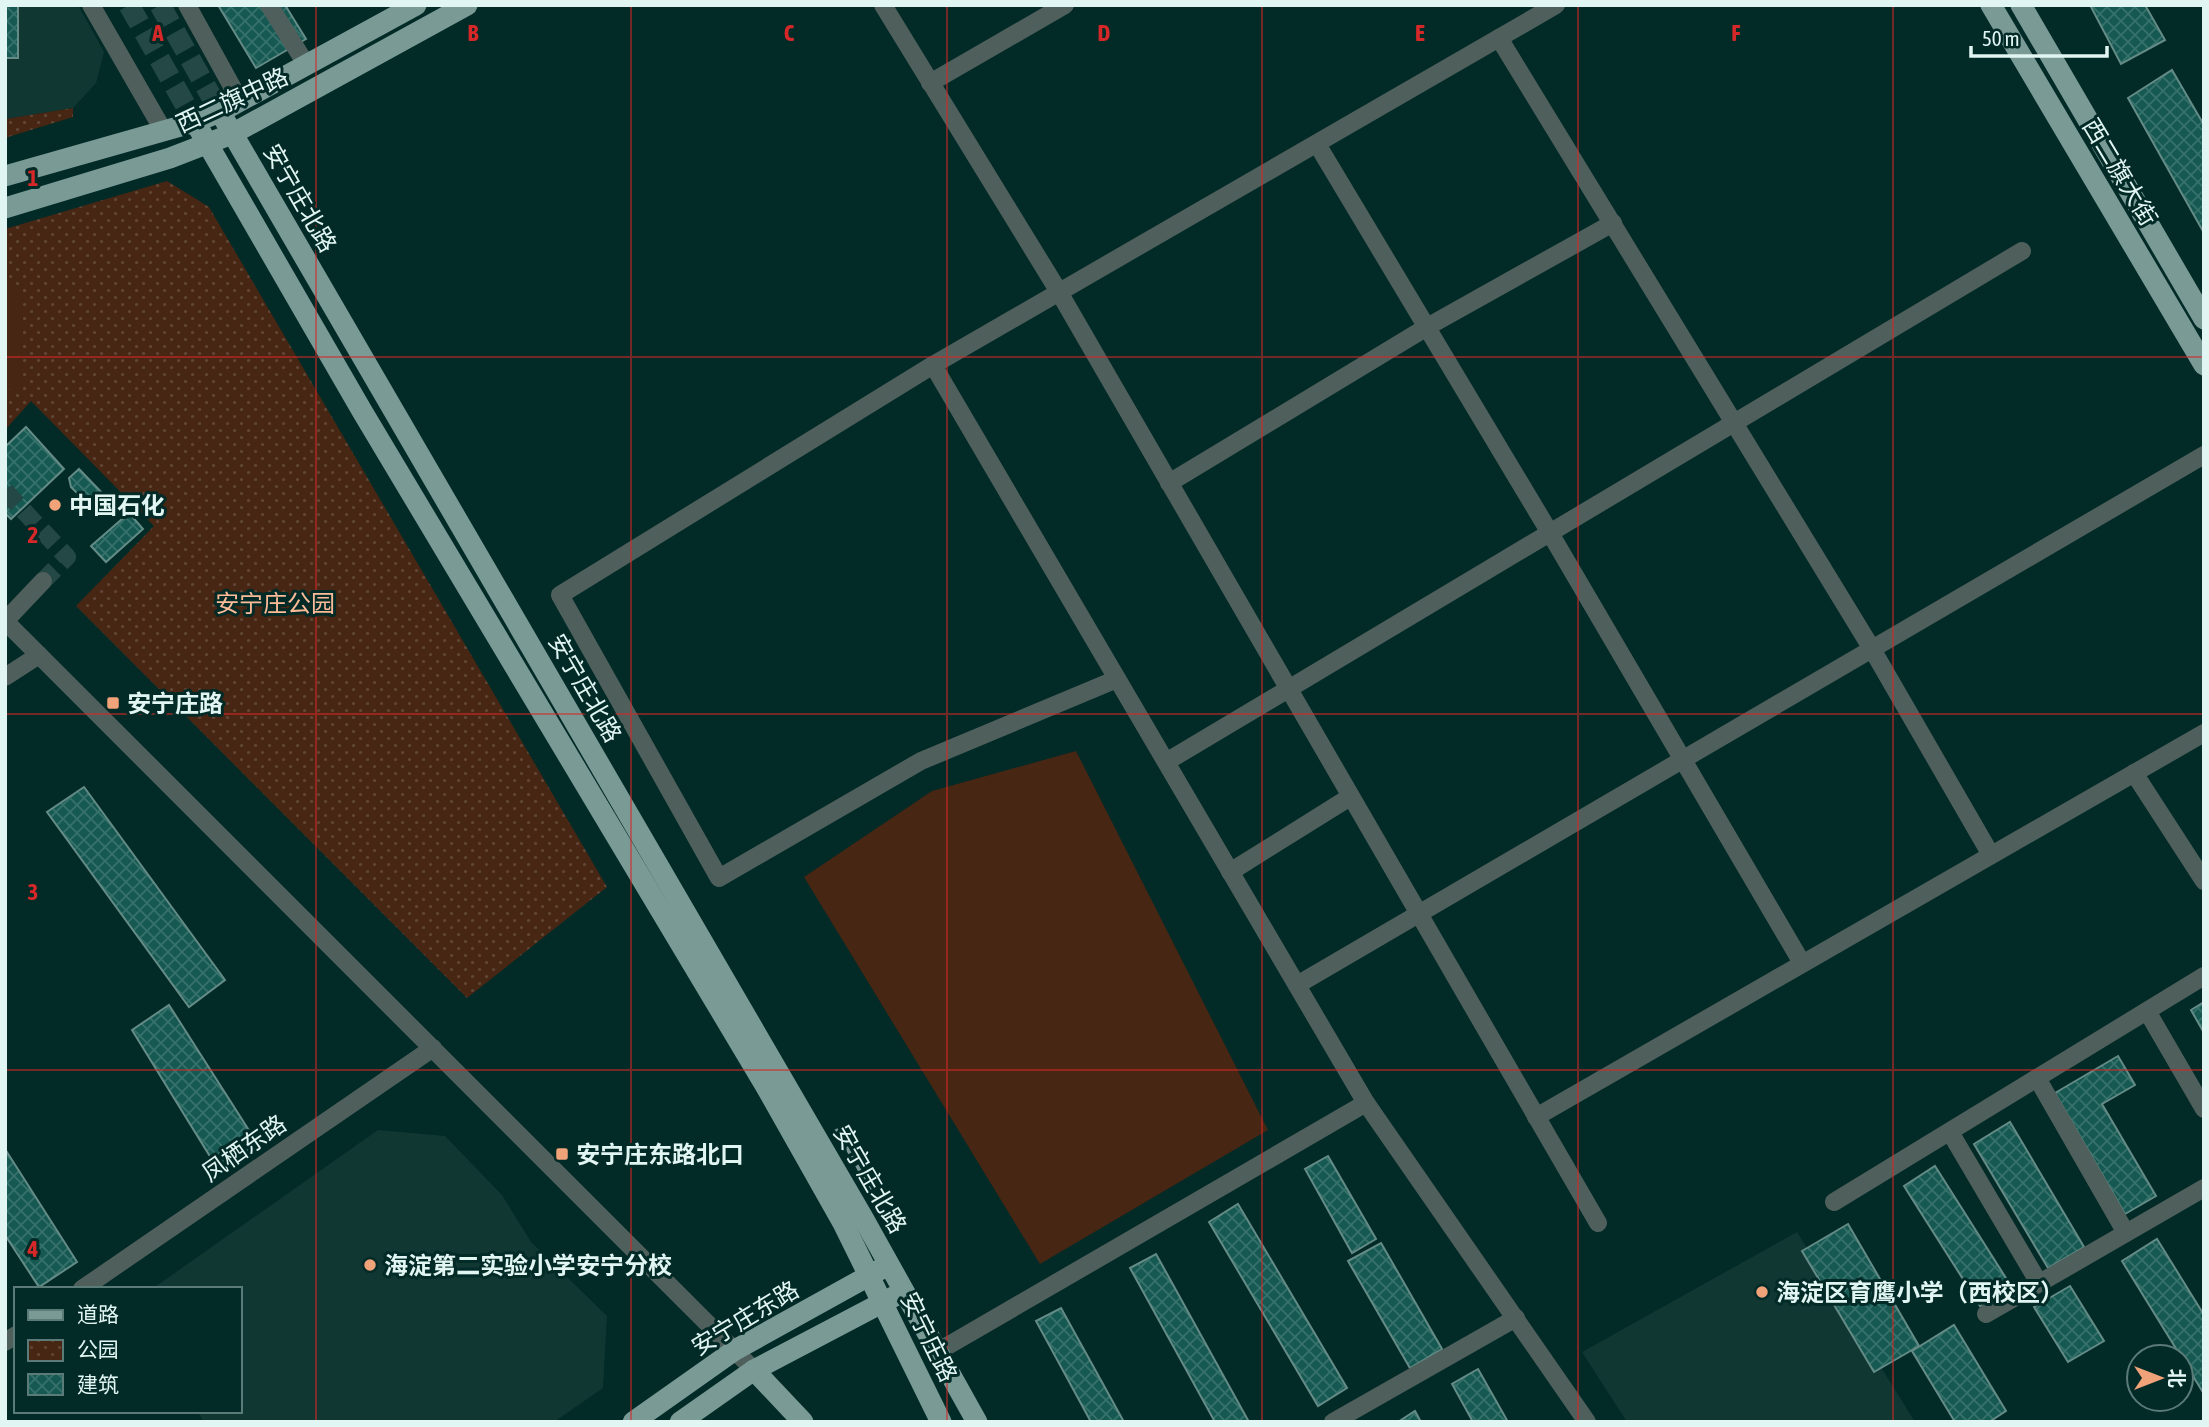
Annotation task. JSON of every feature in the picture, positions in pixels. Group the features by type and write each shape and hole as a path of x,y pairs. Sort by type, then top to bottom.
{"main road":[{"name":"西二旗中路","path":"5,176 195,122 220,112 416,5"},
{"name":"西二旗中路","path":"5,208 170,158 232,134 467,5"},
{"name":"西二旗大街","path":"1991,5 2202,356"},
{"name":"西二旗大街","path":"2021,5 2204,319"},
{"name":"安宁庄北路","path":"220,112 879,1270"},
{"name":"安宁庄北路","path":"195,122 362,411 765,1085 879,1270 903,1291"},
{"name":"安宁庄路","path":"879,1270 883,1302 941,1422"},
{"name":"安宁庄东路","path":"633,1422 735,1350 879,1270"},
{"name":"安宁庄路","path":"903,1291 977,1422"},
{"name":"安宁庄东路","path":"680,1422 754,1370 903,1291"},
{"path":"754,1370 803,1422"}],"street":[{"path":"91,5 163,130"},
{"path":"187,5 240,101"},
{"path":"269,5 306,64"},
{"path":"883,5 1059,292 1598,1223"},
{"path":"930,83 1065,5"},
{"path":"1117,680 921,761 719,878 560,595 933,365 1556,5"},
{"path":"1499,38 1872,649 1991,855"},
{"path":"1317,144 1550,533 1802,964"},
{"path":"1169,483 1427,327 1613,223"},
{"path":"1166,762 2022,251"},
{"path":"933,365 1366,1103 1587,1422"},
{"path":"1297,985 2204,455"},
{"path":"43,580 5,621 754,1370"},
{"path":"5,677 39,655"},
{"path":"1536,1117 2204,733"},
{"path":"2134,773 2204,881"},
{"path":"1230,872 1350,797"},
{"path":"1835,1202 2204,976"},
{"path":"2147,1011 2204,1109"},
{"name":"凤栖东路","path":"85,1287 433,1048"},
{"path":"2037,1078 2126,1233"},
{"path":"937,1352 1366,1103"},
{"path":"1950,1132 2039,1283"},
{"path":"1986,1314 2204,1188"},
{"path":"1333,1422 1516,1318"}],"shaded area":[{"path":"5,5 78,5 104,52 96,83 73,108 5,119"},
{"name":"海淀第二实验小学安宁分校","path":"378,1130 445,1136 502,1195 531,1242 607,1316 603,1388 554,1422 204,1422 198,1413 242,1413 242,1287 155,1287"},
{"name":"海淀区育鹰小学（西校区）","path":"1797,1232 1915,1422 1627,1422 1582,1352"}],"green space":[{"path":"73,108 73,117 5,138 5,119"},
{"name":"安宁庄公园","path":"167,181 209,207 607,887 467,998 76,606 154,526 31,401 5,430 5,229"},
{"path":"5,289 23,289 21,389 5,390"},
{"path":"1076,751 1268,1130 1040,1264 804,877 932,791"}],"building":[{"path":"5,5 18,5 18,58 5,58"},
{"path":"218,5 285,5 306,39 256,68"},
{"path":"2090,5 2145,5 2165,40 2121,64"},
{"path":"2172,70 2204,125 2204,233 2128,98"},
{"path":"26,427 64,469 11,519 5,513 5,447"},
{"path":"79,469 107,498 95,511 71,487 69,478"},
{"path":"129,513 143,529 106,562 91,546"},
{"path":"84,787 225,980 189,1007 47,812"},
{"path":"2204,1002 2204,1033 2191,1010"},
{"path":"169,1005 257,1143 219,1171 132,1030"},
{"path":"2118,1056 2135,1085 2102,1104 2156,1196 2125,1214 2055,1093"},
{"path":"2010,1122 2084,1247 2048,1268 1974,1144"},
{"path":"5,1149 77,1262 39,1287 5,1235"},
{"path":"1328,1156 1376,1239 1352,1253 1305,1169"},
{"path":"1935,1166 2011,1286 1980,1306 1904,1186"},
{"path":"1238,1204 1347,1388 1318,1406 1209,1222"},
{"path":"1848,1224 1919,1346 1874,1372 1802,1251"},
{"path":"2157,1239 2204,1315 2204,1394 2195,1379 2195,1343 2173,1343 2122,1261"},
{"path":"1381,1243 1442,1349 1410,1368 1348,1261"},
{"path":"1156,1254 1249,1422 1215,1422 1130,1268"},
{"path":"2070,1286 2104,1341 2068,1362 2034,1307"},
{"path":"1061,1308 1124,1422 1091,1422 1036,1321"},
{"path":"1954,1325 2006,1411 1989,1422 1955,1422 1912,1351"},
{"path":"1478,1369 1508,1422 1473,1422 1452,1384"},
{"path":"1415,1411 1421,1422 1398,1422"}],"tunnel":[{"path":"129,5 195,122"},
{"path":"160,5 220,112"},
{"path":"5,491 67,557 43,581"}],"place":[{"name":"中国石化","path":"55,505"},
{"name":"安宁庄路","path":"113,703"},
{"name":"安宁庄东路北口","path":"562,1154"},
{"name":"海淀第二实验小学安宁分校","path":"370,1265"},
{"name":"海淀区育鹰小学（西校区）","path":"1762,1292"}]}
